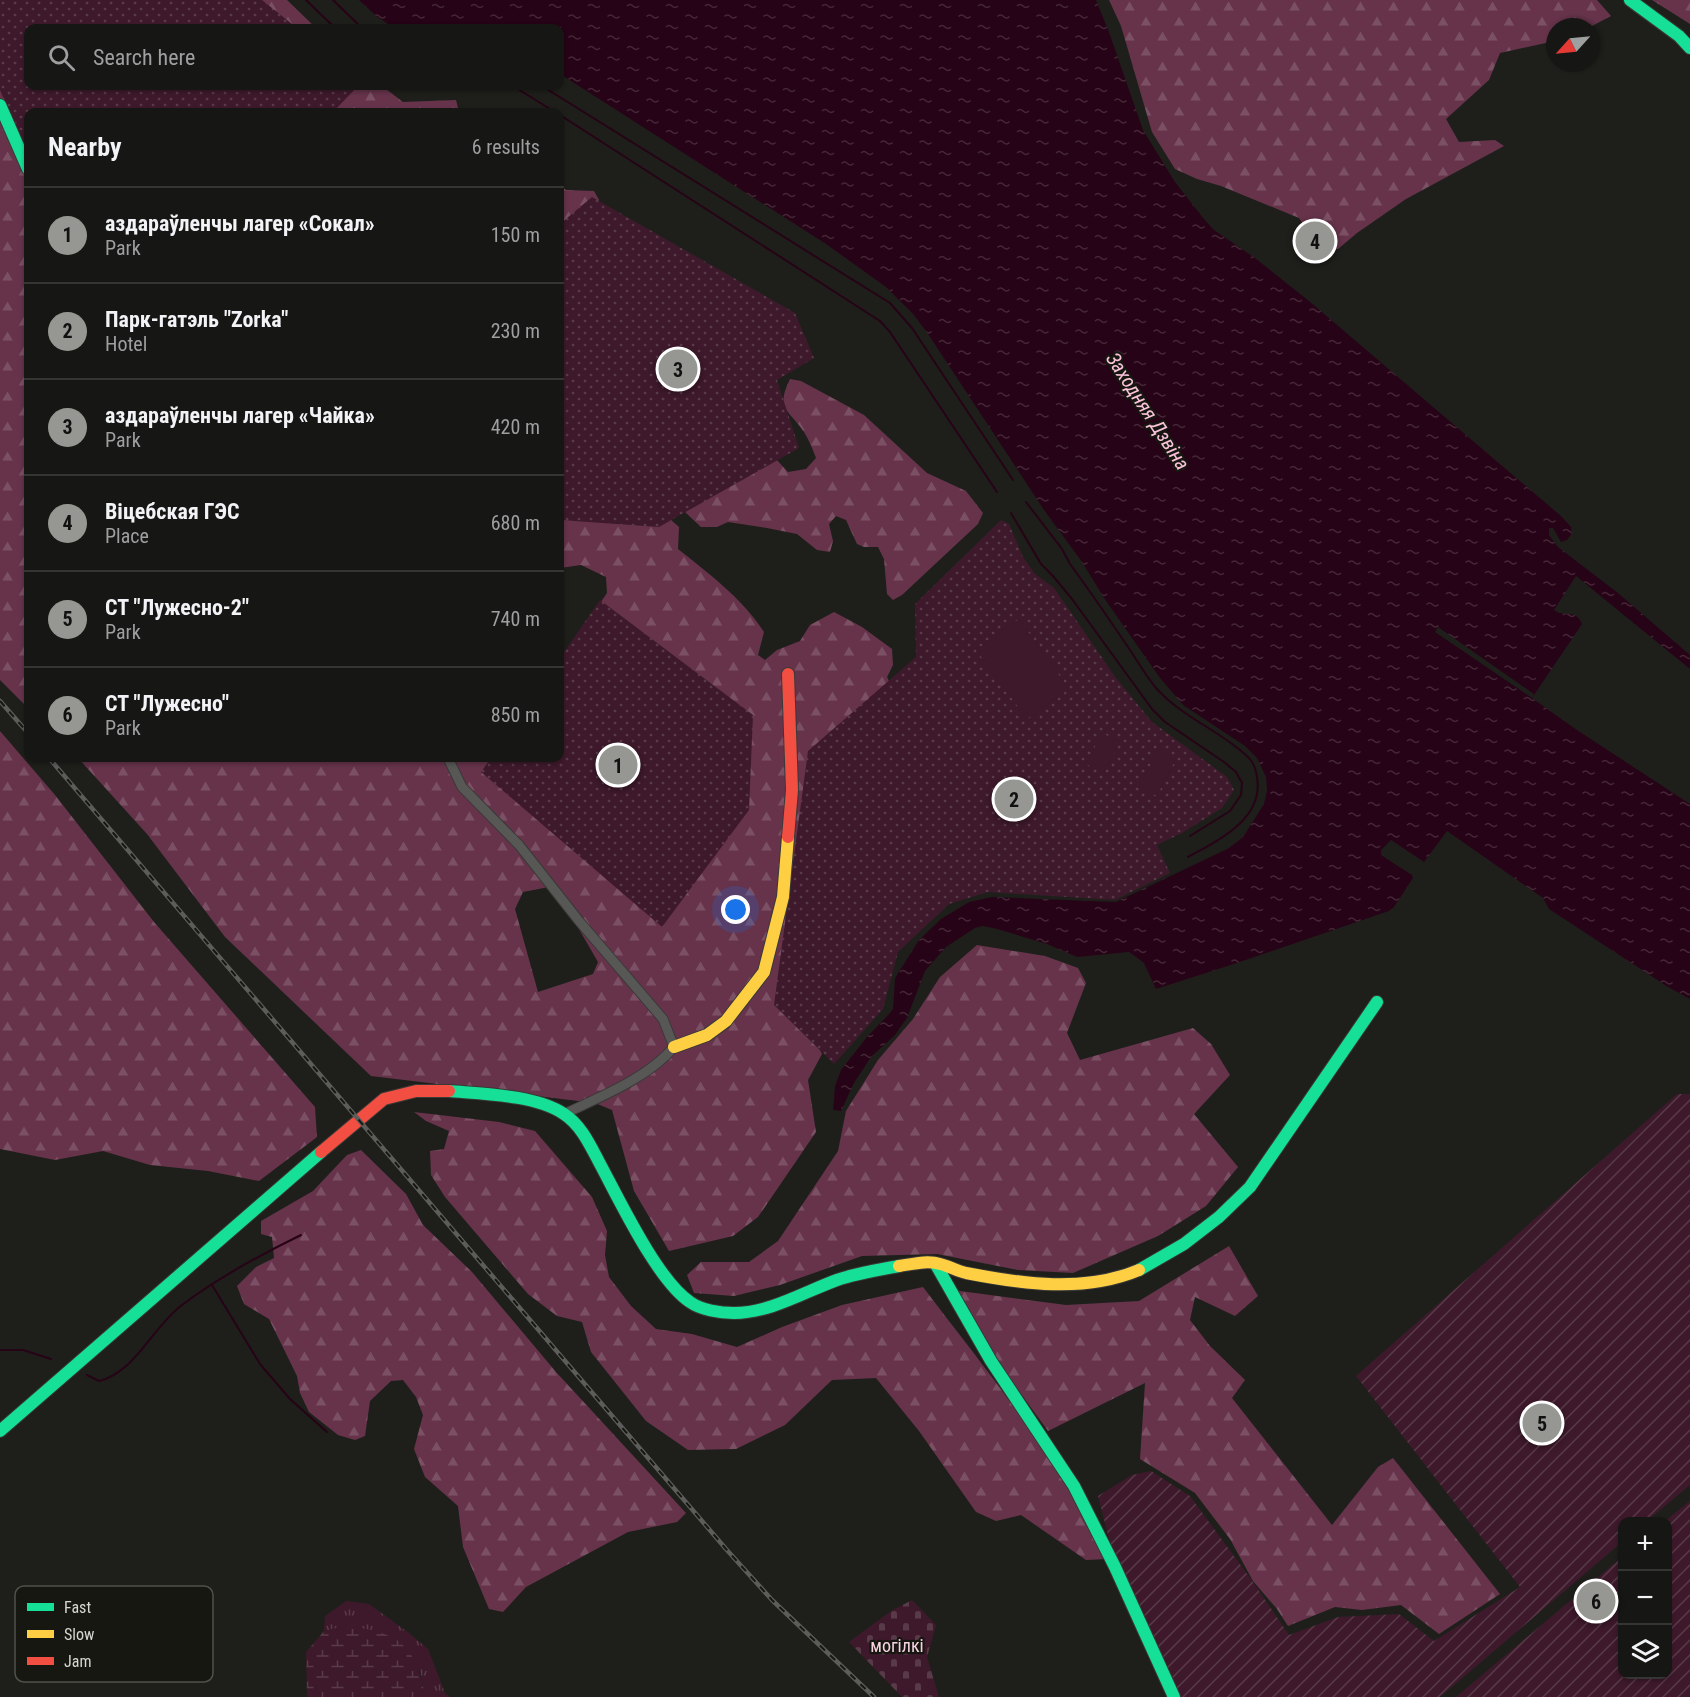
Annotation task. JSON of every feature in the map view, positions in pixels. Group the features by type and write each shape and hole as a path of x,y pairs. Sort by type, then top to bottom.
{"street":[{"path":"1630,0 1679,36 1690,48"},
{"path":"0,105 24,160"},
{"path":"564,1114 617,1089 664,1060 674,1047 707,1035 726,1021 764,972 783,897 791,802 788,674"},
{"path":"450,762 462,787 519,845 579,921 663,1019 674,1047"},
{"path":"0,1431 383,1100 413,1090 467,1093 533,1102 564,1114 584,1136 666,1279 689,1303 720,1314 741,1314 773,1305 857,1275 900,1266 935,1263 962,1272 1026,1282 1077,1284 1107,1281 1140,1269 1183,1246 1227,1211 1250,1187 1377,1002"},
{"path":"935,1263 991,1361 1074,1486 1115,1567 1174,1697"}],"green space":[{"path":"0,0 262,0 292,24 24,24 24,90 354,90 337,108 24,108 24,147 0,90"},
{"path":"194,0 287,0 312,24 239,24"},
{"path":"1109,0 1597,0 1611,16 1600,22 1600,18 1546,18 1546,43 1500,53 1489,80 1446,119 1459,142 1495,140 1504,146 1406,199 1338,249 1321,250 1299,218 1175,169 1152,132 1121,26"},
{"path":"1652,0 1690,0 1690,24"},
{"path":"24,30 24,90 28,90 28,108 24,108 24,704 0,680 0,42"},
{"path":"275,90 387,90 403,102 456,100 458,108 259,108"},
{"path":"564,188 594,191 599,200 595,210 564,225"},
{"path":"592,197 795,313 814,358 777,380 799,448 659,527 564,520 564,221"},
{"path":"790,379 801,381 864,415 927,473 966,491 983,513 978,524 902,595 893,600 887,594 884,559 878,547 864,547 857,544 846,520 836,516 829,524 833,541 830,552 817,550 797,534 767,528 728,522 717,527 701,527 686,513 681,501 775,458 788,472 806,469 816,458 806,435 784,403"},
{"path":"564,470 671,520 679,527 678,549 746,608 764,632 758,655 765,660 777,650 800,641 810,625 834,612 862,627 892,649 893,665 887,677 918,741 950,902 807,1024 822,1054 808,1080 816,1132 758,1217 733,1236 669,1251 634,1191 612,1110 595,1103 371,1076 225,937 147,834 82,762 564,762 564,654 571,657 592,615 607,593 606,577 581,565 564,567","holes":["554,886 598,962 593,974 538,992 515,909 523,892"]},
{"path":"1001,520 1009,524 1023,557 1035,574 1054,588 1116,678 1152,722 1227,777 1234,790 1222,808 1182,833 1157,845 1170,873 1115,900 988,892 949,904 898,952 883,1009 834,1064 774,1005 808,751 916,657 915,604"},
{"path":"600,600 753,715 749,810 662,927 481,772 488,762 564,762 564,652"},
{"path":"1019,619 1069,689 1027,719 976,650"},
{"path":"0,731 24,759 24,762 27,762 55,795 154,922 315,1107 317,1137 259,1181 208,1171 150,1165 103,1151 55,1160 0,1149"},
{"path":"1102,733 1120,742 1104,773 1086,764"},
{"path":"1158,750 1176,759 1157,796 1139,787"},
{"path":"977,945 1045,956 1078,968 1086,983 1067,1033 1080,1060 1193,1028 1211,1044 1230,1075 1194,1114 1238,1167 1206,1206 1158,1236 1073,1273 1018,1270 937,1254 862,1256 780,1285 734,1296 694,1293 687,1275 701,1262 749,1262 778,1241 838,1151 846,1111 878,1060 913,1019 940,977"},
{"path":"1677,1094 1690,1094 1690,1485 1652,1517 1618,1517 1618,1545 1440,1697 1172,1697 1117,1571 1098,1496 1132,1475 1151,1471 1190,1496 1289,1635 1338,1617 1399,1614 1434,1641 1520,1587 1356,1376"},
{"path":"414,1112 499,1122 535,1131 592,1197 607,1231 605,1255 609,1277 631,1306 656,1329 692,1334 737,1347 782,1327 842,1305 923,1287 1046,1452 1088,1522 1107,1559 1086,1560 1021,1515 996,1521 976,1512 919,1431 876,1378 832,1380 785,1425 736,1449 688,1450 646,1421 591,1352 582,1322 557,1316 528,1294 445,1197 431,1175 430,1151 444,1149 449,1131 426,1121"},
{"path":"361,1150 406,1194 423,1225 472,1272 556,1372 686,1513 677,1522 628,1532 526,1587 503,1612 489,1609 463,1547 458,1506 425,1477 414,1449 423,1415 416,1397 403,1380 391,1381 370,1401 365,1436 355,1440 338,1435 309,1412 300,1393 297,1376 269,1319 244,1304 237,1286 256,1267 274,1258 272,1237 261,1234 261,1221 313,1191 347,1155"},
{"path":"1229,1246 1258,1296 1235,1316 1195,1297 1190,1320 1210,1346 1245,1380 1232,1398 1332,1525 1378,1467 1393,1458 1500,1594 1439,1634 1401,1605 1362,1610 1335,1607 1288,1626 1253,1581 1230,1539 1195,1493 1140,1459 1145,1383 1048,1431 945,1289 1066,1305 1139,1301"},
{"path":"1690,1501 1690,1697 1456,1697 1618,1560 1618,1679 1672,1679 1672,1517 1670,1517"},
{"name":"могілкі","path":"912,1600 936,1625 927,1657 939,1697 902,1697 849,1642 891,1611"},
{"path":"346,1601 369,1604 428,1649 445,1693 450,1697 425,1697 420,1671 347,1626 324,1631 325,1616"},
{"path":"347,1626 380,1632 402,1644 416,1665 425,1697 307,1697 306,1652 324,1631"}],"water":[{"name":"Заходняя Дзвіна","path":"359,0 1096,0 1143,130 1175,182 1204,219 1214,230 1255,258 1309,301 1561,516 1571,527 1572,533 1567,540 1561,542 1553,528 1549,528 1549,535 1558,547 1618,593 1690,655 1690,669 1576,576 1554,610 1576,616 1582,624 1532,698 1690,804 1690,999 1549,909 1543,898 1447,831 1424,862 1391,840 1381,850 1381,855 1412,875 1413,878 1389,911 1156,989 1144,963 1129,952 1077,957 1047,944 997,929 983,926 975,928 946,947 925,971 907,1018 895,1035 871,1057 854,1083 841,1111 833,1110 835,1086 841,1070 893,1009 895,978 919,940 941,919 969,902 992,897 1116,902 1229,848 1243,837 1264,804 1267,790 1266,777 1257,758 1245,746 1183,705 1160,678 1044,510 926,331 913,314 886,287 826,244 564,77 564,24 388,24"}],"pier":[{"path":"1438,627 1534,694 1532,698 1435,632"}],"waterway":[{"path":"306,0 331,24"},
{"path":"333,0 358,24"},
{"path":"519,90 549,108"},
{"path":"548,90 890,303 912,328 1013,480"},
{"path":"564,118 880,321 890,332 997,492"},
{"path":"1026,502 1062,549 1156,688 1177,707 1225,738 1249,758 1254,766 1257,777 1254,805 1237,826 1188,857"},
{"path":"1011,513 1041,564 1072,599 1152,709 1165,722 1236,772 1242,783 1241,795 1230,811 1190,836"},
{"path":"87,1375 99,1381 112,1376 134,1359 162,1324 182,1305 240,1267 301,1235"},
{"path":"212,1285 260,1364 290,1399 327,1432"},
{"path":"0,1350 23,1350 51,1359"}],"railway":[{"path":"0,701 24,728"},
{"path":"52,762 726,1549 772,1600 874,1697"}],"traffic: fast":[{"path":"1630,0 1679,36 1690,48"},
{"path":"0,105 24,160"},
{"path":"1139,1270 1184,1244 1219,1217 1250,1187 1377,1002"},
{"path":"449,1091 524,1099 552,1108 570,1119 588,1142 652,1258 677,1291 700,1307 729,1313 761,1310 845,1278 899,1266"},
{"path":"0,1431 321,1152"},
{"path":"935,1263 991,1361 1074,1486 1115,1567 1174,1697"}],"traffic: slow":[{"path":"674,1047 707,1035 726,1021 764,972 783,897 788,837"},
{"path":"899,1266 930,1262 988,1277 1053,1284 1097,1282 1139,1270"}],"traffic: jam":[{"path":"788,674 792,790 788,837"},
{"path":"321,1152 384,1099 416,1091 449,1091"}],"place":[{"name":"Віцебская ГЭС","path":"1315,241"},
{"name":"аздараўленчы лагер «Чайка»","path":"678,369"},
{"name":"аздараўленчы лагер «Сокал»","path":"618,765"},
{"name":"Парк-гатэль \"Zorka\"","path":"1014,799"},
{"name":"СТ \"Лужесно-2\"","path":"1542,1423"},
{"name":"СТ \"Лужесно\"","path":"1596,1601"}]}
